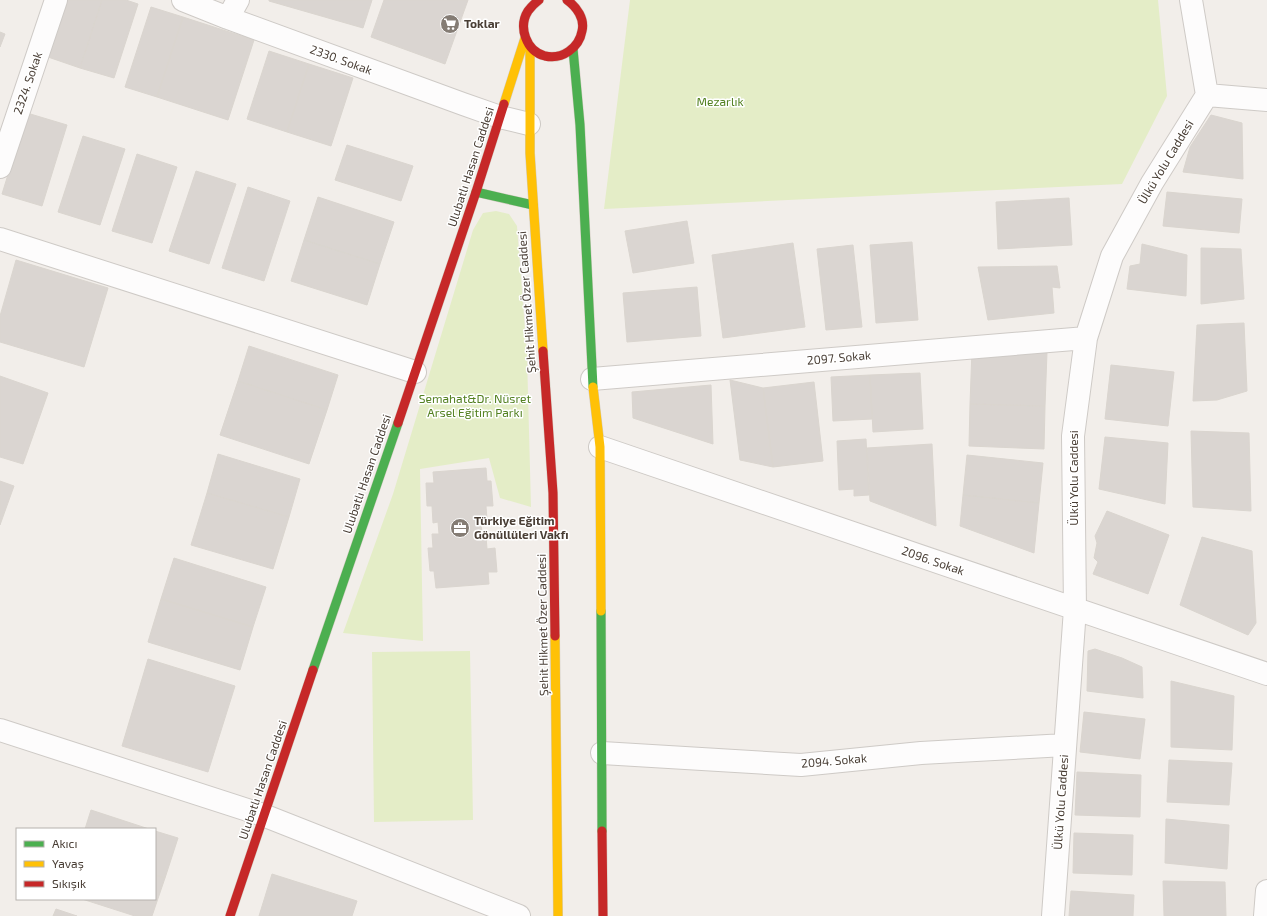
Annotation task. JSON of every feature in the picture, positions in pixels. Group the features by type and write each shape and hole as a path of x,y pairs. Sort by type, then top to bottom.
{"main road":[{"path":"567,0 580,14 583,24"},
{"path":"535,1 526,11 522,29 530,46 537,52 546,56 565,54 573,49 582,33 587,6"},
{"name":"Ulubatlı Hasan Caddesi","path":"230,916 476,192 525,38"},
{"name":"Şehit Hikmet Özer Caddesi","path":"530,46 529,124 533,204 553,493 558,916"},
{"path":"573,49 581,132 592,379 600,448 604,916"},
{"path":"476,192 533,204"}],"street":[{"name":"2324. Sokak","path":"0,167 56,0"},
{"name":"2330. Sokak","path":"183,0 233,9 500,117 529,124"},
{"path":"1191,0 1207,95 1267,100"},
{"name":"Ülkü Yolu Caddesi","path":"1053,916 1076,609 1073,436 1086,338 1112,256 1152,183 1207,95"},
{"path":"0,239 415,372"},
{"name":"2097. Sokak","path":"592,379 1086,338"},
{"name":"2096. Sokak","path":"600,448 1267,674"},
{"path":"0,730 264,815 518,916"},
{"name":"2094. Sokak","path":"602,753 801,765 921,753 1066,745"},
{"path":"1265,916 1267,891"}],"green space":[{"name":"Mezarlık","path":"630,0 1158,0 1167,96 1122,184 604,209"},
{"name":"Semahat&Dr. Nüsret Arsel Eğitim Parkı","path":"496,211 509,214 517,226 527,356 531,507 500,498 489,458 420,469 423,641 343,633 393,494 473,230 483,213"},
{"path":"470,651 473,820 374,822 372,652"}],"building":[{"path":"66,0 102,0 80,68 48,57"},
{"path":"102,0 126,0 138,4 114,78 80,68"},
{"path":"269,0 372,0 363,28"},
{"path":"384,0 468,0 445,64 371,37"},
{"path":"151,7 183,17 157,97 125,87"},
{"path":"183,17 254,40 228,120 157,97"},
{"path":"0,32 5,34 0,47"},
{"path":"269,51 309,64 287,132 247,119"},
{"path":"309,64 353,78 331,146 287,132"},
{"path":"27,113 67,125 42,206 2,194"},
{"path":"1211,115 1242,123 1243,179 1183,172 1190,147"},
{"path":"83,136 125,149 100,225 58,212"},
{"path":"347,145 413,166 401,201 335,180"},
{"path":"137,154 177,167 152,243 112,231"},
{"path":"196,171 236,184 209,264 169,251"},
{"path":"248,187 290,201 264,281 222,268"},
{"path":"1167,192 1242,199 1239,233 1163,226"},
{"path":"318,197 394,222 380,264 304,240"},
{"path":"1069,198 1072,245 998,249 996,202"},
{"path":"687,221 694,263 633,273 625,231"},
{"path":"304,240 380,264 367,305 291,281"},
{"path":"912,242 918,320 876,323 870,245"},
{"path":"793,243 805,327 723,338 712,255"},
{"path":"1142,244 1187,255 1186,296 1127,289 1130,266 1140,264"},
{"path":"853,245 862,327 826,330 817,249"},
{"path":"1201,248 1241,249 1244,299 1201,304"},
{"path":"16,260 108,288 84,367 0,342 0,316"},
{"path":"1057,266 1060,288 1052,287 1054,313 988,320 978,267"},
{"path":"697,287 701,336 627,342 623,293"},
{"path":"1244,323 1247,391 1217,400 1193,401 1197,325"},
{"path":"249,346 338,375 327,410 238,381"},
{"path":"972,350 1047,352 1045,406 970,404"},
{"path":"1111,365 1174,372 1168,426 1105,419"},
{"path":"920,373 923,429 873,432 870,375"},
{"path":"870,375 872,419 833,421 831,377"},
{"path":"0,376 48,393 23,464 0,457"},
{"path":"730,380 763,388 773,467 740,460"},
{"path":"238,381 327,410 309,464 220,435"},
{"path":"814,382 823,461 773,467 763,388"},
{"path":"711,385 713,444 633,418 632,392"},
{"path":"970,404 1045,406 1044,449 969,446"},
{"path":"1191,431 1249,433 1251,511 1193,507"},
{"path":"1105,437 1168,443 1165,504 1099,489"},
{"path":"866,439 869,495 854,496 854,489 839,490 837,441"},
{"path":"932,444 936,526 870,501 867,448"},
{"path":"218,454 300,479 289,517 207,493"},
{"path":"967,455 1043,463 1039,503 963,495"},
{"name":"Türkiye Eğitim Gönüllüleri Vakfı","path":"486,468 487,481 491,481 493,506 486,506 487,520 481,521 482,537 486,536 487,549 495,548 497,572 488,572 489,584 436,588 434,571 430,571 428,548 433,548 432,534 439,534 438,522 433,523 432,506 427,506 426,483 434,483 433,472"},
{"path":"0,481 14,486 0,525"},
{"path":"207,493 289,517 273,569 191,545"},
{"path":"963,495 1039,503 1034,553 960,526"},
{"path":"1107,511 1169,535 1148,594 1093,574 1098,562 1094,558 1097,543 1095,536"},
{"path":"1202,537 1252,551 1256,623 1248,635 1180,605"},
{"path":"174,558 266,587 253,627 161,599"},
{"path":"161,599 253,627 240,670 148,642"},
{"path":"1095,649 1122,658 1142,667 1143,698 1087,691 1088,651"},
{"path":"148,659 235,686 208,772 122,746"},
{"path":"1171,681 1234,696 1232,750 1171,747"},
{"path":"1084,712 1145,719 1140,759 1080,752"},
{"path":"1169,760 1232,763 1229,805 1167,802"},
{"path":"1077,772 1141,775 1140,817 1075,815"},
{"path":"91,810 146,828 85,828"},
{"path":"1166,819 1229,825 1227,869 1165,863"},
{"path":"156,831 178,838 165,878 156,875"},
{"path":"1074,833 1133,835 1132,875 1073,873"},
{"path":"272,874 357,901 352,916 259,916"},
{"path":"156,875 165,878 152,916 135,916 85,900 156,900"},
{"path":"1163,881 1225,882 1226,916 1164,916"},
{"path":"1071,891 1134,895 1133,916 1069,916"},
{"path":"56,909 77,916 53,916"}],"traffic: fast":[{"path":"573,49 580,125 593,387"},
{"path":"476,192 533,205"},
{"path":"313,670 398,423"},
{"path":"601,611 602,831"}],"traffic: slow":[{"path":"504,104 525,38"},
{"path":"530,46 530,153 543,351"},
{"path":"593,387 600,447 601,611"},
{"path":"555,636 558,916"}],"traffic: jam":[{"path":"539,0 528,11 525,17 524,31 526,38 533,49 538,53 551,57 558,56 569,51 577,43 582,31 583,27 581,18 574,6 567,0"},
{"path":"398,423 504,104"},
{"path":"543,351 553,493 555,636"},
{"path":"230,916 313,670"},
{"path":"602,831 603,916"}],"place":[{"name":"Toklar","path":"450,24"},
{"name":"Türkiye Eğitim Gönüllüleri Vakfı","path":"460,528"}]}
